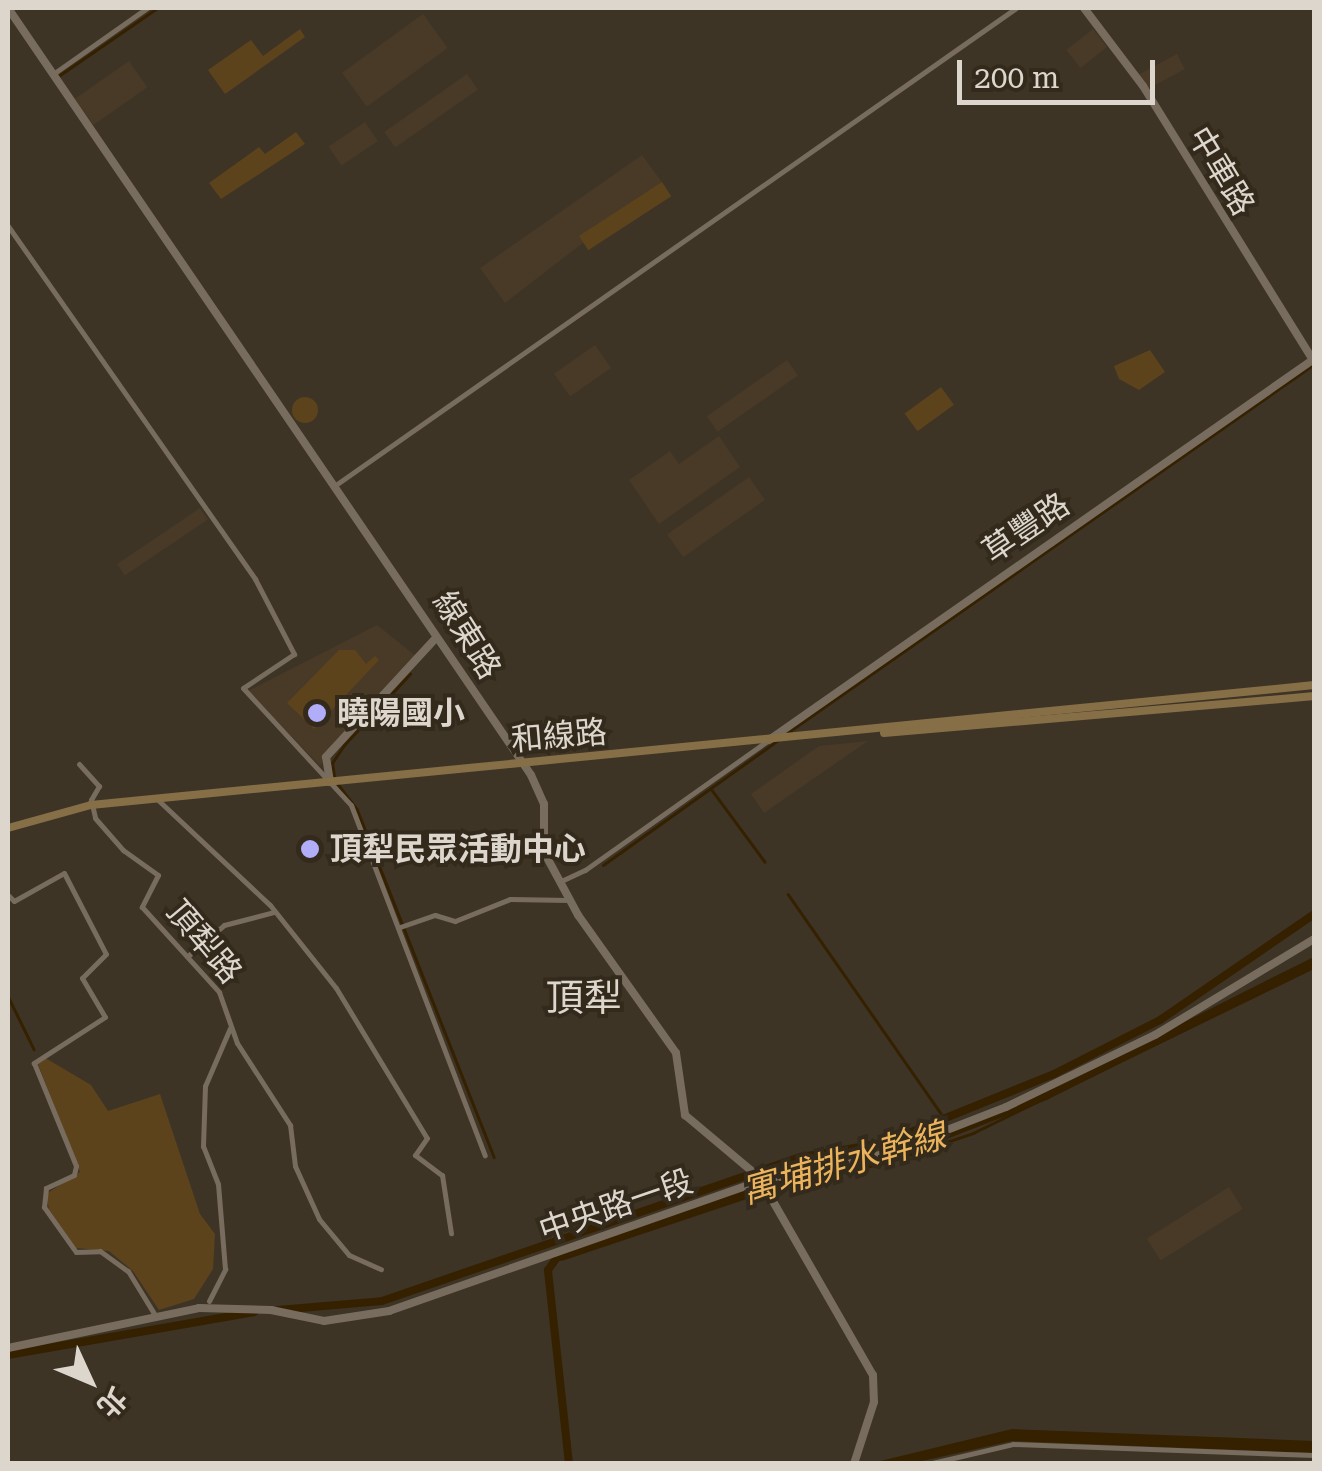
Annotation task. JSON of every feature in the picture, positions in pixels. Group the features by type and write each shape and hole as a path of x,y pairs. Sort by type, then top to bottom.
{"main road":[{"name":"和線路","path":"880,732 1039,710 1311,686"},
{"path":"1311,686 1311,696"},
{"name":"和線路","path":"8,828 91,805 768,741 1050,724 1311,696"}],"street":[{"name":"線東路","path":"8,8 338,484 436,638 524,765 544,804 544,852 559,882 676,1053 684,1116 761,1182 873,1375 874,1402 854,1464"},
{"path":"53,74 147,8"},
{"path":"338,484 1016,8"},
{"name":"中車路","path":"1084,8 1143,86 1314,360"},
{"path":"8,226 255,579 294,654 243,688 351,805 486,1155"},
{"name":"草豐路","path":"768,741 1314,360"},
{"path":"330,782 326,758 436,638"},
{"path":"559,882 768,741"},
{"path":"79,764 99,786 91,805"},
{"path":"157,800 274,912 336,988 428,1140 415,1155 442,1175 451,1233"},
{"name":"頂犁路","path":"91,805 107,835 158,875 142,907 219,992 230,1025 290,1126 295,1166 319,1219 349,1255 381,1269"},
{"path":"8,895 20,899 64,873 106,954 82,978 105,1017 34,1063 76,1166 74,1175 46,1188 44,1206 76,1252 100,1252 128,1270 155,1315 8,1348"},
{"path":"400,927 435,915 455,921 510,899 570,900"},
{"path":"189,955 224,926 274,912"},
{"name":"中央路一段","path":"155,1315 271,1310 305,1320 389,1311 761,1182 888,1153 1006,1107 1155,1035 1314,939"},
{"path":"209,1301 225,1269 218,1184 203,1146 205,1086 230,1025"},
{"path":"928,1464 1013,1444 1314,1456"}],"shaded area":[{"path":"423,14 448,48 367,107 342,73"},
{"path":"300,29 305,37 225,94 208,70 251,40 263,56"},
{"path":"1093,29 1107,47 1080,68 1066,50"},
{"path":"1177,54 1185,69 1146,90 1138,75"},
{"path":"129,61 147,87 93,125 75,99"},
{"path":"467,74 478,90 395,147 384,132"},
{"path":"365,122 378,141 341,166 329,147"},
{"path":"296,132 305,144 221,199 209,183 259,147 265,154"},
{"path":"642,155 662,182 505,303 480,268"},
{"path":"662,182 671,196 588,250 579,236"},
{"path":"595,345 611,368 570,397 554,374"},
{"path":"1150,350 1165,372 1139,390 1119,379 1114,366"},
{"path":"787,360 798,376 718,432 707,416"},
{"path":"941,387 954,405 918,431 905,413"},
{"path":"305,397 314,401 318,410 314,419 305,423 296,419 292,410 296,401"},
{"path":"719,436 740,467 659,524 629,480 670,451 679,464"},
{"path":"749,477 765,500 683,557 667,534"},
{"path":"200,508 208,520 125,576 117,564"},
{"name":"曉陽國小","path":"377,625 416,656 320,766 248,691"},
{"path":"339,650 355,650 366,664 375,656 379,660 314,729 287,703"},
{"path":"868,741 764,813 751,794 819,746"},
{"path":"42,1056 91,1085 108,1111 160,1094 200,1214 215,1234 213,1269 194,1299 159,1310 133,1271 109,1251 76,1248 49,1209 46,1194 80,1172 38,1064"},
{"path":"1229,1187 1243,1209 1161,1260 1147,1238"},
{"path":"1012,1429 1314,1441 1314,1453 1012,1441 913,1463 868,1464"}],"waterway":[{"path":"60,75 157,8"},
{"path":"787,733 1313,365"},
{"path":"334,777 332,763 344,745 410,674"},
{"path":"603,865 777,741"},
{"path":"338,784 357,809 494,1157"},
{"path":"712,790 765,862"},
{"path":"788,894 945,1119"},
{"path":"278,1310 382,1301 801,1157 884,1143 1054,1074 1160,1020 1314,914"},
{"name":"寓埔排水幹線","path":"841,1167 892,1156 1046,1096 1314,961"},
{"name":"寓埔排水幹線","path":"771,1188 887,1162 973,1133 1314,967"},
{"path":"8,996 34,1049"},
{"name":"寓埔排水幹線","path":"569,1464 548,1270 558,1256 798,1176"},
{"path":"561,1259 764,1191"},
{"path":"8,1355 254,1312"}],"place":[{"name":"曉陽國小","path":"317,713"},
{"name":"頂犁民眾活動中心","path":"310,849"}],"district":[{"name":"頂犁","path":"584,999"}]}
